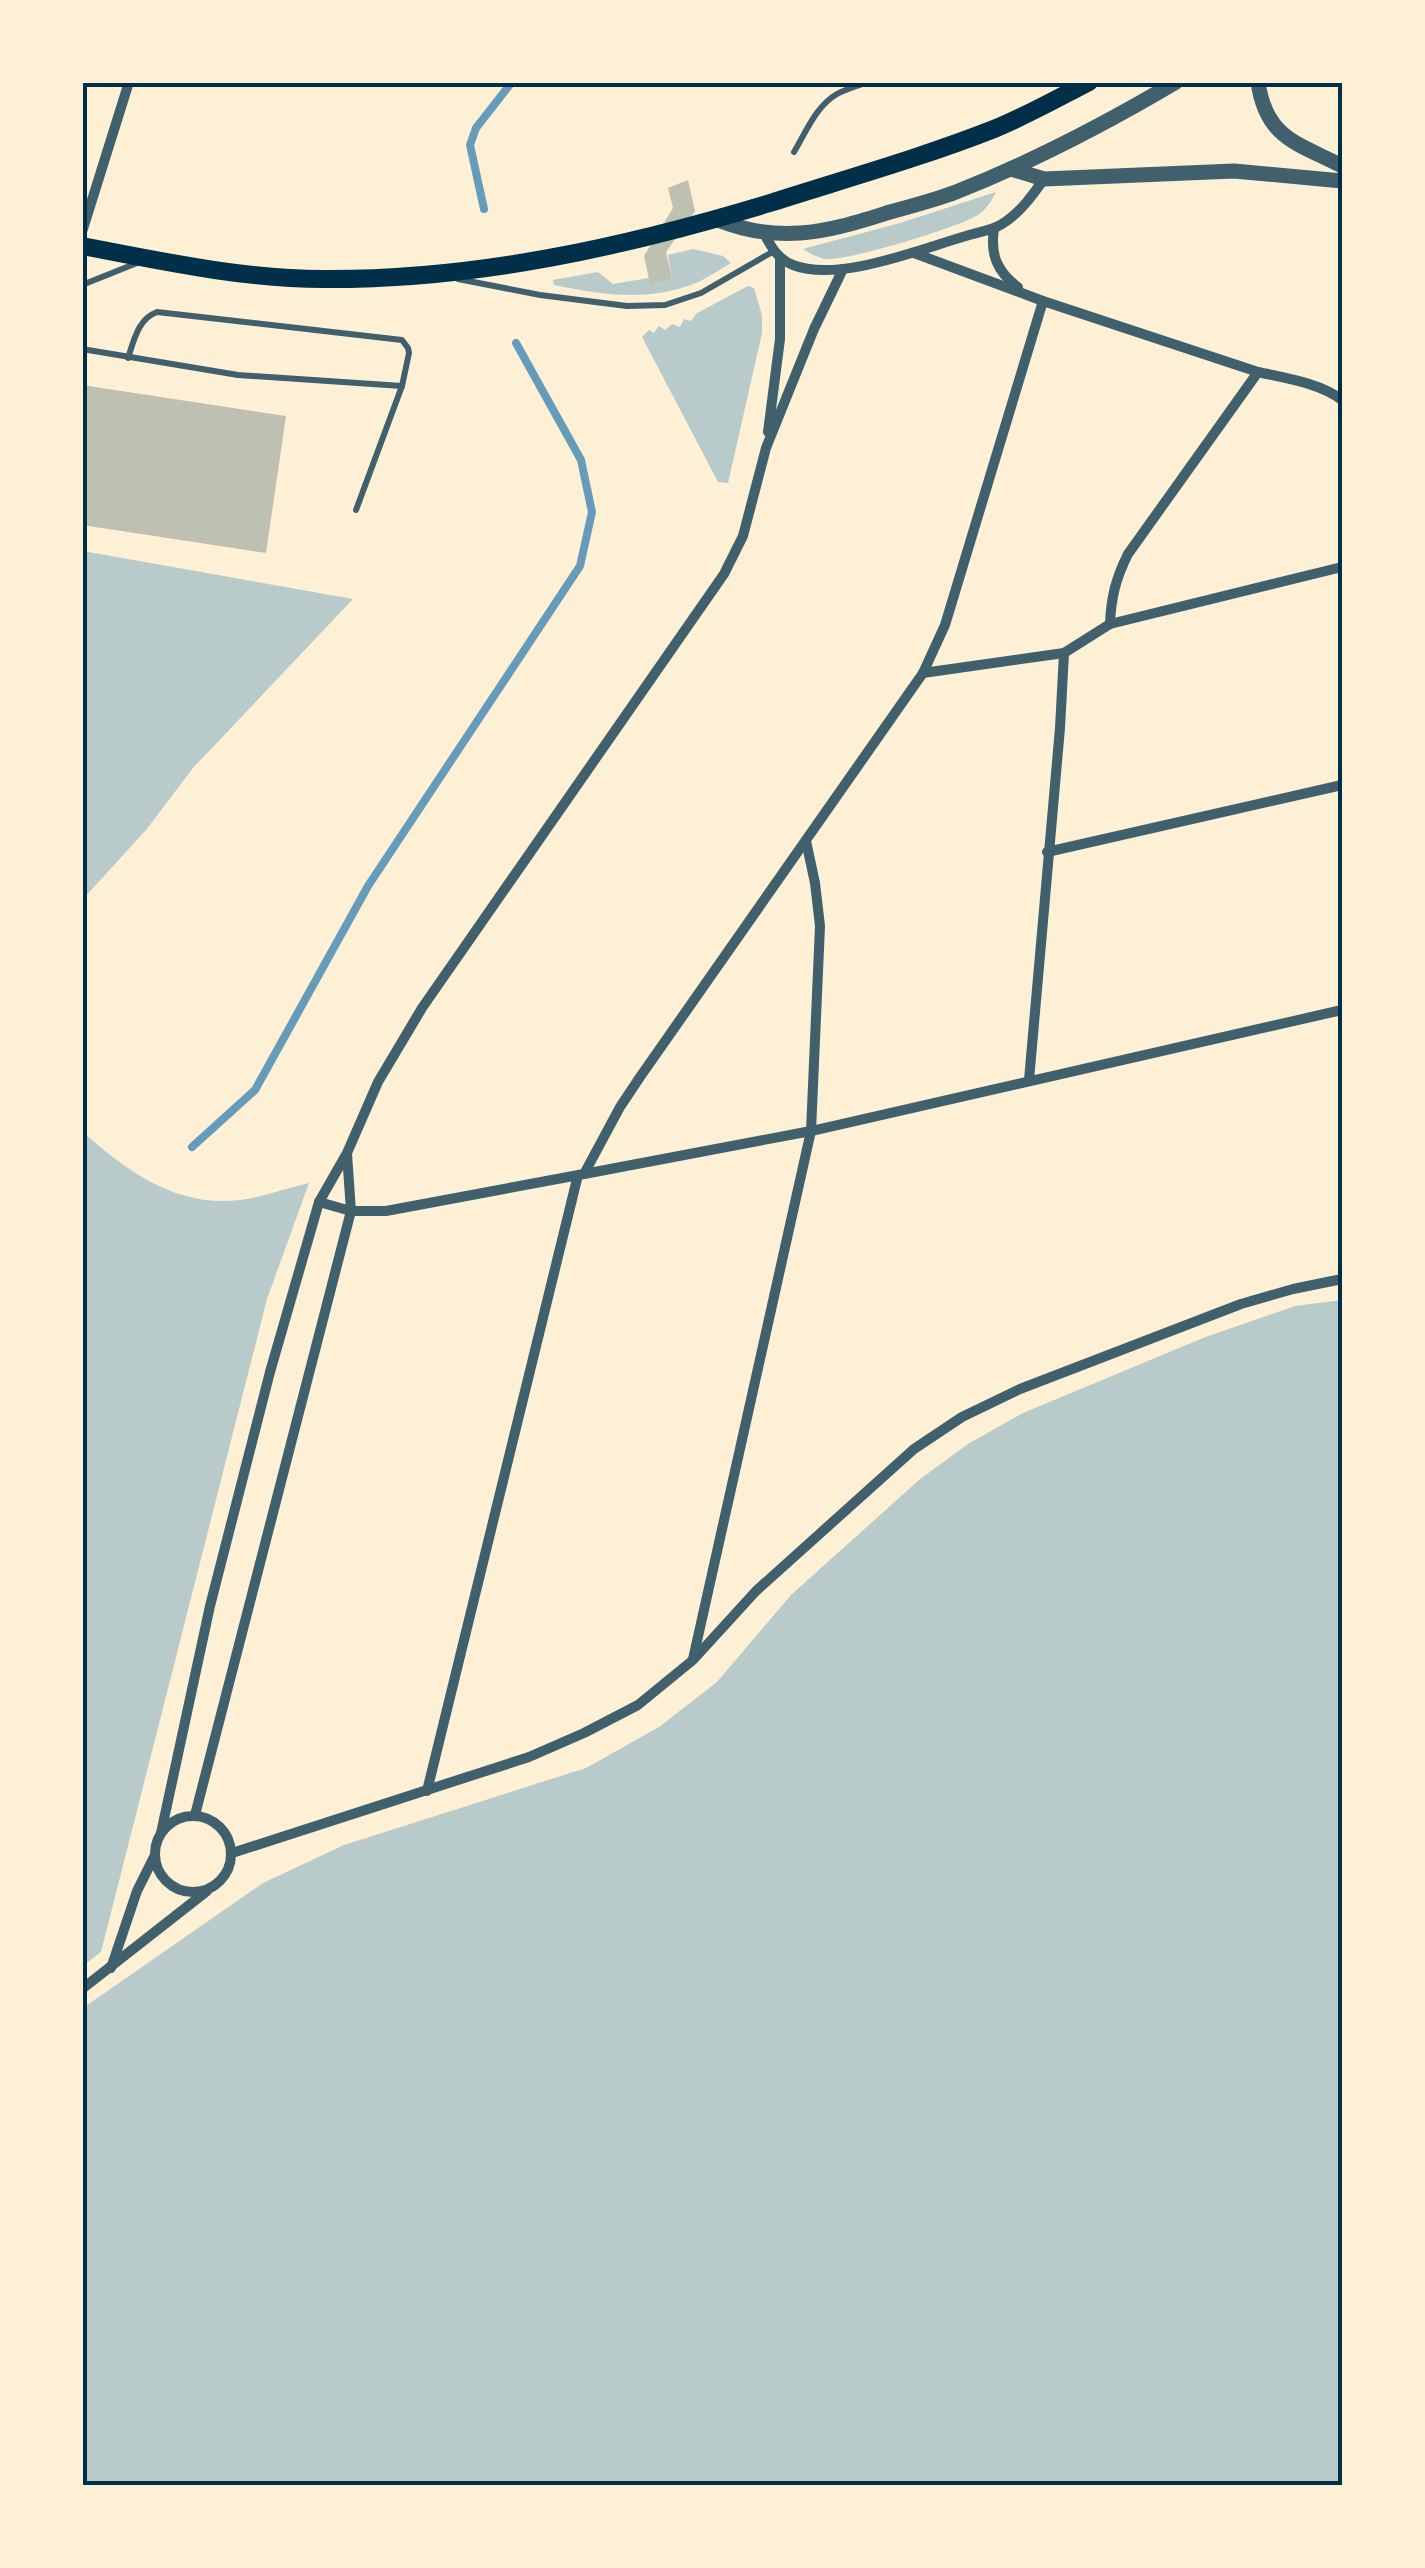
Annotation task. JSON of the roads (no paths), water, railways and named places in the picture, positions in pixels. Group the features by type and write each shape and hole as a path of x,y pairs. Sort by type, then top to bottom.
{"main road":[{"path":"82,246 232,272 318,279 442,275 526,263 718,220 875,172 997,128 1089,82"}],"street":[{"path":"82,232 129,82"},
{"path":"718,220 763,232 801,233 848,225 952,194 1085,133 1176,82"},
{"path":"1258,82 1259,94 1276,130 1342,166"},
{"path":"1010,169 1044,179 1234,170 1342,181"},
{"path":"763,232 777,255 791,265 818,272 843,269 994,229 1026,205 1044,179"},
{"path":"994,229 993,257 1000,270 1031,296"},
{"path":"914,253 1044,301 1335,394 1342,400"},
{"path":"110,1969 137,1891 155,1856 224,1552 319,1202 347,1153 378,1082 422,1008 724,574 743,536 766,448 780,339 777,255"},
{"path":"766,448 843,269"},
{"path":"427,1791 581,1175 640,1076 923,673 945,625 1044,301"},
{"path":"1110,624 1110,599 1128,554 1258,372"},
{"path":"923,673 1064,654 1110,624 1342,567"},
{"path":"1029,1080 1064,654"},
{"path":"1047,852 1342,785"},
{"path":"693,1660 811,1131 820,926 806,840"},
{"path":"319,1202 350,1211 386,1210 581,1175 811,1131 1342,1010"},
{"path":"195,1815 350,1211 347,1153"},
{"path":"232,1853 529,1757 584,1733 638,1705 693,1660 756,1591 914,1450 962,1417 1020,1389 1241,1304 1293,1288 1342,1280"},
{"path":"82,1989 222,1879 230,1867 232,1853 224,1831 206,1817 182,1817 160,1833"},
{"path":"155,1856 158,1870 181,1890 211,1888"}],"lane":[{"path":"794,152 824,104 837,94 868,82"},
{"path":"442,275 540,295 627,306 665,305 701,293 777,255"},
{"path":"82,285 148,258"},
{"path":"128,358 140,324 157,312 397,338 406,344 409,353 402,386 356,510"},
{"path":"82,349 238,374 402,386"}],"waterway":[{"path":"484,209 470,145 476,128 512,82"},
{"path":"192,1147 255,1090 368,886 580,566 592,512 581,460 516,343"}]}
